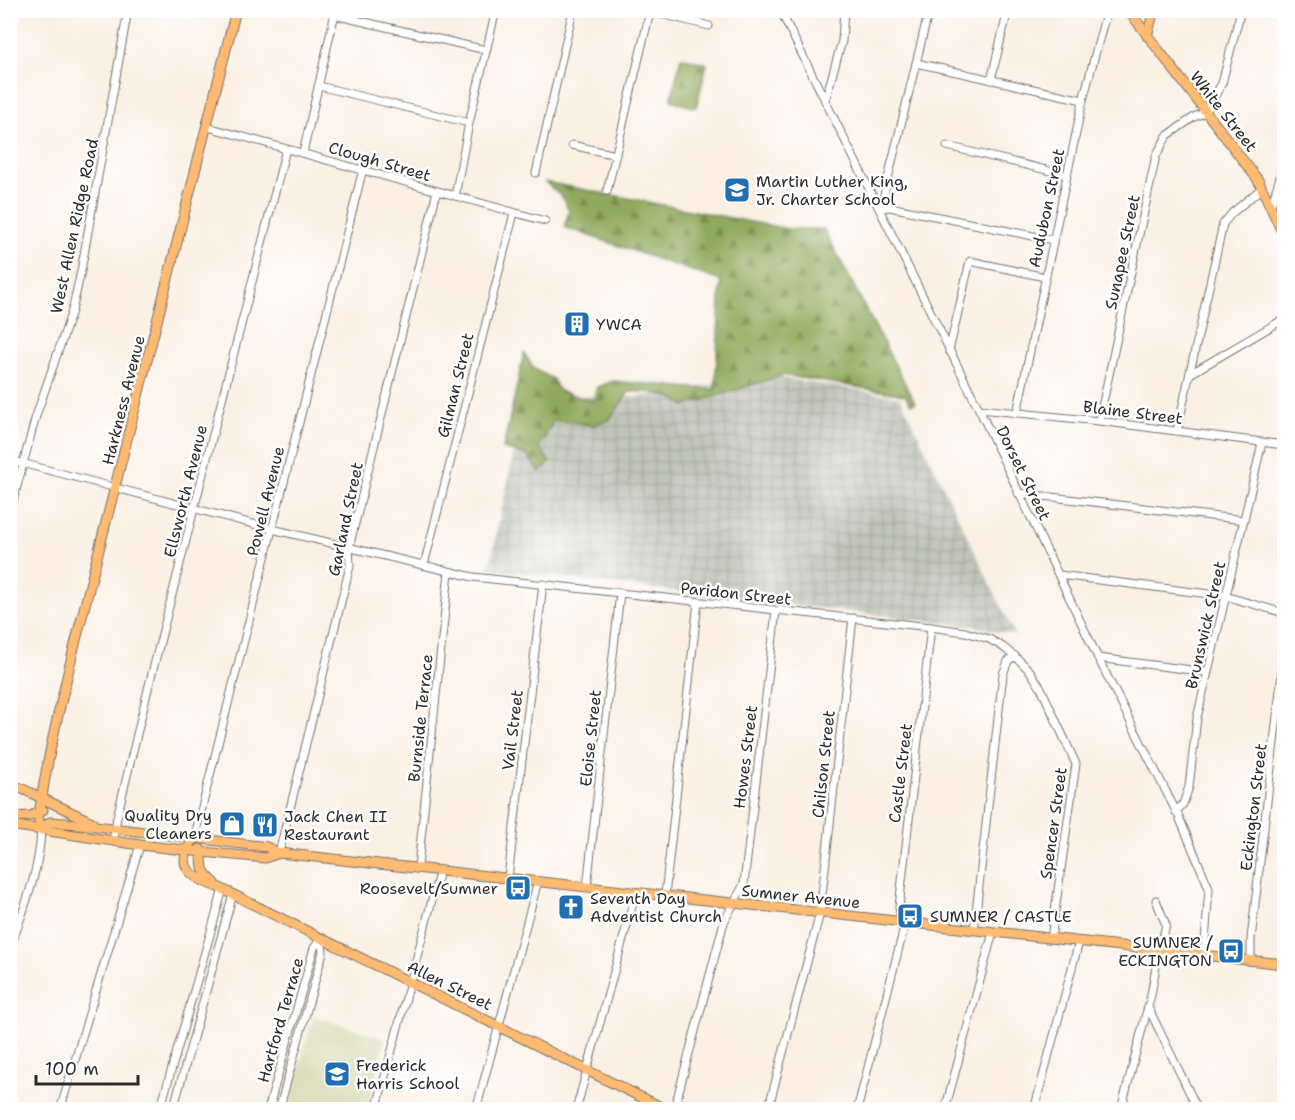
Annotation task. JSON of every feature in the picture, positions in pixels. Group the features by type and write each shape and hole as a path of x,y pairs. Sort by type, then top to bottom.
{"main road":[{"name":"Harkness Avenue","path":"41,812 46,766 68,675 236,10"},
{"name":"White Street","path":"1128,10 1262,188 1284,236"},
{"path":"1147,36 1154,10"},
{"path":"10,783 85,820 115,830"},
{"path":"10,817 41,812 38,822 41,830"},
{"name":"Sumner Avenue","path":"41,830 48,823 53,822 267,847 279,853 1284,964"},
{"name":"Sumner Avenue","path":"10,825 202,852 265,858 279,853"},
{"path":"186,850 194,839"},
{"name":"Allen Street","path":"194,839 202,852 203,871 221,888"},
{"name":"Allen Street","path":"186,850 185,864 191,874 667,1110"}],"street":[{"name":"West Allen Ridge Road","path":"10,512 36,416 72,311 128,10"},
{"path":"455,196 469,123 496,10"},
{"path":"536,172 573,10"},
{"name":"Dorset Street","path":"780,10 1176,812 1209,888 1204,955"},
{"path":"825,100 841,44 844,10"},
{"path":"929,10 879,208 890,207 1053,240"},
{"path":"991,80 1008,10"},
{"name":"Audubon Street","path":"1017,413 1083,100 1107,10"},
{"path":"1206,112 1222,83 1241,10"},
{"path":"607,191 647,11 709,26"},
{"path":"303,153 335,13 486,50"},
{"path":"916,63 1083,100"},
{"path":"319,86 469,123"},
{"name":"Sunapee Street","path":"1099,421 1156,156 1167,136 1194,117 1206,112"},
{"name":"Clough Street","path":"207,127 545,221"},
{"path":"572,145 616,155"},
{"path":"947,147 1067,175"},
{"name":"Ellsworth Avenue","path":"113,841 286,149"},
{"path":"1271,206 1284,164"},
{"name":"Powell Avenue","path":"194,839 363,169"},
{"path":"1177,431 1223,224 1229,216 1262,188"},
{"name":"Garland Street","path":"279,853 350,566 349,548 437,191"},
{"name":"Gilman Street","path":"424,565 514,213"},
{"path":"949,351 970,261 1045,277"},
{"path":"1190,374 1284,319"},
{"name":"Blaine Street","path":"979,409 1099,421 1284,445"},
{"name":"Brunswick Street","path":"1176,812 1183,804 1188,787 1195,728 1207,672 1262,443"},
{"name":"Paridon Street","path":"10,460 272,529 449,572 480,578 965,632 989,639 1015,656"},
{"path":"1018,493 1244,520"},
{"name":"Burnside Terrace","path":"418,867 449,572"},
{"path":"1059,575 1225,596 1284,613"},
{"name":"Vail Street","path":"508,878 543,585"},
{"name":"Eloise Street","path":"587,887 620,593"},
{"path":"665,895 699,602"},
{"name":"Howes Street","path":"675,1110 724,922 744,884 776,611"},
{"name":"Chilson Street","path":"768,1110 820,913 853,618"},
{"name":"Castle Street","path":"857,1110 901,943 902,922 899,907 931,627"},
{"path":"974,930 1003,674 1008,661 1015,656"},
{"name":"Spencer Street","path":"1015,656 1034,677 1077,765 1051,939"},
{"name":"Eckington Street","path":"1251,961 1252,928 1282,705 1284,656"},
{"path":"1098,658 1207,672"},
{"path":"10,949 36,870 41,845 41,830"},
{"path":"60,1110 140,845"},
{"path":"376,1110 440,870"},
{"path":"476,1110 538,881"},
{"path":"160,1110 221,888"},
{"path":"576,1110 636,892"},
{"path":"173,1110 233,894"},
{"path":"1121,1110 1148,1007 1166,925 1156,900"},
{"path":"945,1110 993,932"},
{"name":"Hartford Terrace","path":"268,1110 314,948 321,938"},
{"name":"Hartford Terrace","path":"279,1110 323,952 321,938"},
{"path":"1034,1110 1079,942"},
{"path":"1148,1007 1198,1110"},
{"path":"177,1049 189,1053"}],"shaded area":[{"path":"769,376 900,397 1015,635 978,627 489,569 526,395 637,397"},
{"name":"Frederick Harris School","path":"313,1016 386,1039 367,1109 288,1109"}],"green space":[{"path":"681,57 707,64 696,108 671,100"},
{"path":"545,182 788,229 824,229 915,403 911,404 905,395 783,375 685,406 672,398 659,394 629,392 609,420 593,425 554,420 539,447 550,463 540,472 527,455 503,449 524,353 534,369 553,379 559,391 593,401 597,387 613,381 715,390 721,281 564,227 569,211 563,198"}],"place":[{"name":"Martin Luther King, Jr. Charter School","path":"737,190"},
{"name":"YWCA","path":"577,324"},
{"name":"Quality Dry Cleaners","path":"232,824"},
{"name":"Jack Chen II Restaurant","path":"265,825"},
{"name":"Roosevelt/Sumner","path":"518,888"},
{"name":"Seventh Day Adventist Church","path":"571,907"},
{"name":"SUMNER / CASTLE","path":"910,916"},
{"name":"SUMNER / ECKINGTON","path":"1231,951"},
{"name":"Frederick Harris School","path":"337,1074"}]}
